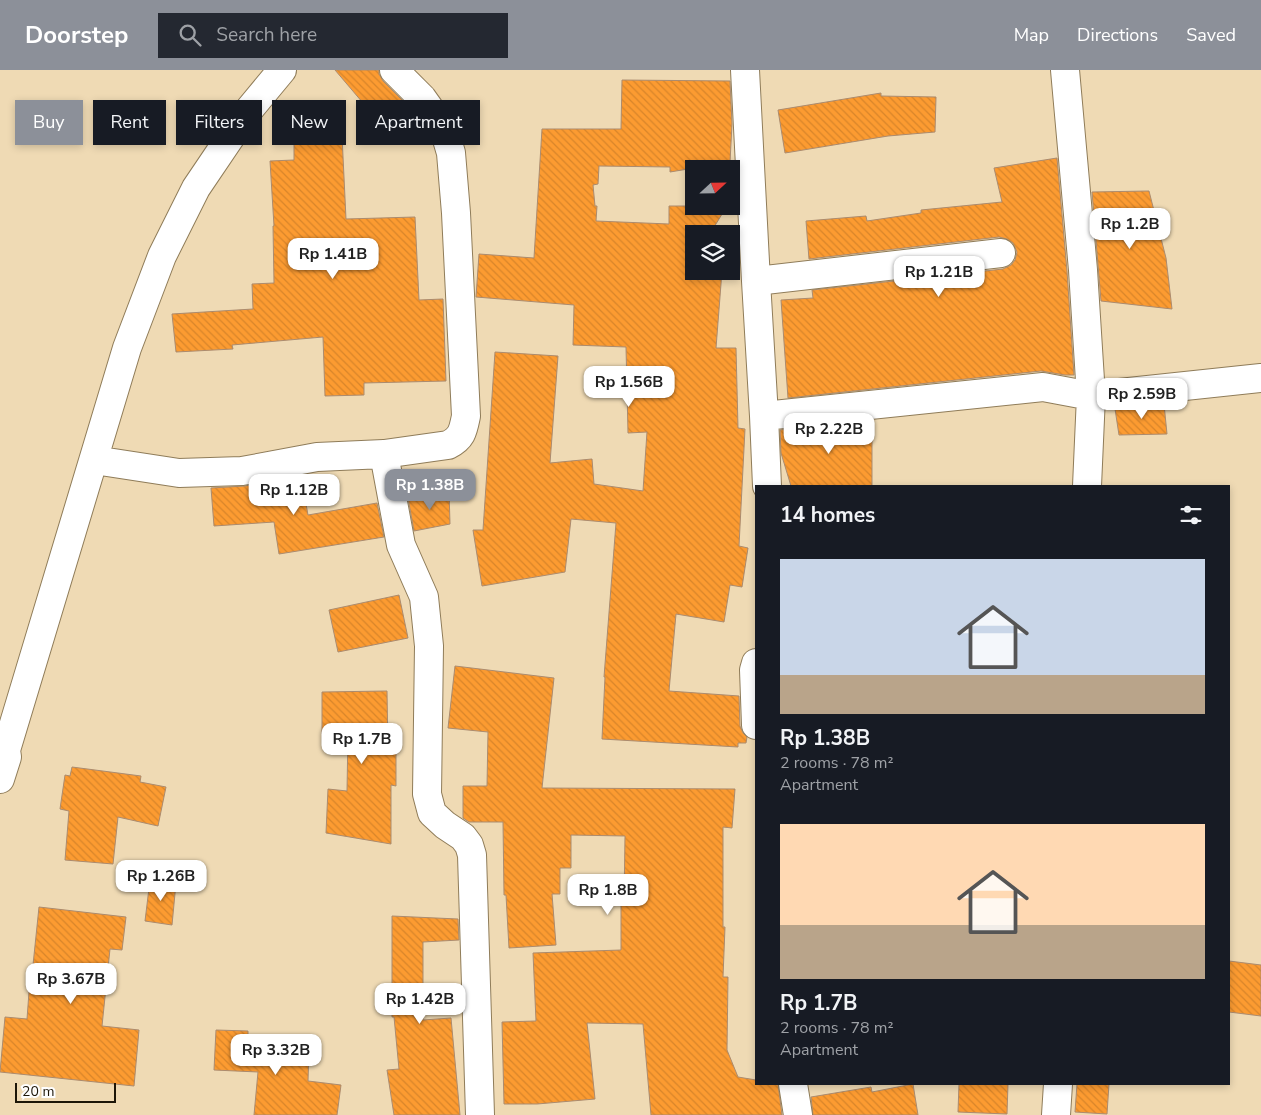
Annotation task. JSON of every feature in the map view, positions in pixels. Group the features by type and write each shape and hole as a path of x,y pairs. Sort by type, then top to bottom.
{"street":[{"path":"0,779 7,756 6,750 127,348 162,256 196,188 248,111 282,70"},
{"path":"94,460 179,473 242,471 317,457 384,454 448,445 457,441 464,429 466,416 456,214 450,153 444,130 422,98 394,70"},
{"path":"745,70 767,485"},
{"path":"1065,70 1083,270 1091,396 1087,485"},
{"path":"756,281 1001,253"},
{"path":"764,416 1043,387 1091,396 1261,378"},
{"path":"384,454 401,545 424,597 430,646 427,794 432,813 445,825 463,837 469,844 472,855 480,1115"},
{"path":"755,666 755,698"},
{"path":"794,1085 798,1115"},
{"path":"1056,1115 1058,1085"}],"building":[{"path":"335,70 379,70 383,81 402,100 360,100"},
{"path":"622,80 730,81 732,124 730,160 685,160 685,170 670,172 670,167 599,166 598,184 593,185 595,206 597,206 596,221 669,224 669,206 685,206 685,215 721,215 715,225 685,225 685,280 721,280 716,348 736,348 738,428 745,429 739,546 748,548 742,587 730,585 724,622 676,614 669,691 739,696 740,726 747,737 746,743 738,743 738,747 602,739 604,677 616,523 571,519 565,572 482,586 473,530 483,530 495,352 558,356 550,463 592,459 594,484 643,491 647,432 628,433 626,347 573,345 574,305 476,297 479,254 534,258 542,129 621,129"},
{"path":"881,93 881,96 936,97 935,132 888,136 785,153 778,110"},
{"path":"294,145 342,145 346,219 415,217 419,300 443,299 446,381 364,383 364,395 325,396 323,337 232,345 233,349 176,352 172,314 253,309 252,284 274,283 274,226 270,161 294,160"},
{"path":"1057,158 1074,375 1041,371 788,398 781,300 813,298 812,290 1003,269 1011,265 1015,260 1017,252 1013,243 999,237 809,259 806,221 866,216 867,221 921,213 921,210 1002,202 994,168"},
{"path":"1149,191 1166,258 1172,309 1101,301 1092,192"},
{"path":"1164,404 1167,434 1119,435 1115,409"},
{"path":"872,420 872,485 791,485 781,453 780,430"},
{"path":"301,476 308,515 377,503 384,537 279,554 274,522 214,526 211,488 245,486"},
{"path":"449,491 450,524 414,531 408,498"},
{"path":"399,595 408,638 338,652 329,610"},
{"path":"455,666 554,678 542,788 735,789 732,828 723,827 723,927 725,927 723,977 728,977 727,1050 738,1077 755,1080 755,1085 778,1085 782,1115 651,1115 643,1024 587,1023 595,1099 537,1104 504,1104 502,1022 536,1021 533,953 621,950 621,904 624,904 625,836 571,835 571,868 560,868 560,894 552,894 556,945 509,948 506,895 504,895 503,822 469,822 463,818 463,786 487,786 488,732 448,728"},
{"path":"387,691 388,751 396,751 396,786 391,785 391,844 326,833 328,789 347,791 348,733 322,734 322,692"},
{"path":"72,767 141,776 140,782 166,787 158,826 118,817 113,864 65,860 69,811 60,809 65,775 70,776"},
{"path":"150,880 176,883 172,925 145,921"},
{"path":"39,907 126,917 122,950 110,949 102,1026 139,1030 134,1086 0,1072 5,1017 27,1019 31,965 33,965"},
{"path":"392,916 458,919 459,940 423,942 423,1020 451,1018 460,1115 394,1115 387,1070 399,1069 394,1017 392,1017"},
{"path":"1230,961 1261,965 1261,1016 1230,1012"},
{"path":"216,1030 248,1031 248,1042 309,1050 308,1081 341,1085 337,1115 254,1115 258,1072 214,1070"},
{"path":"913,1085 918,1115 813,1115 811,1097 871,1087 872,1092"},
{"path":"959,1085 1008,1085 1007,1114 958,1112"},
{"path":"1077,1085 1109,1085 1107,1114 1075,1112"}]}
